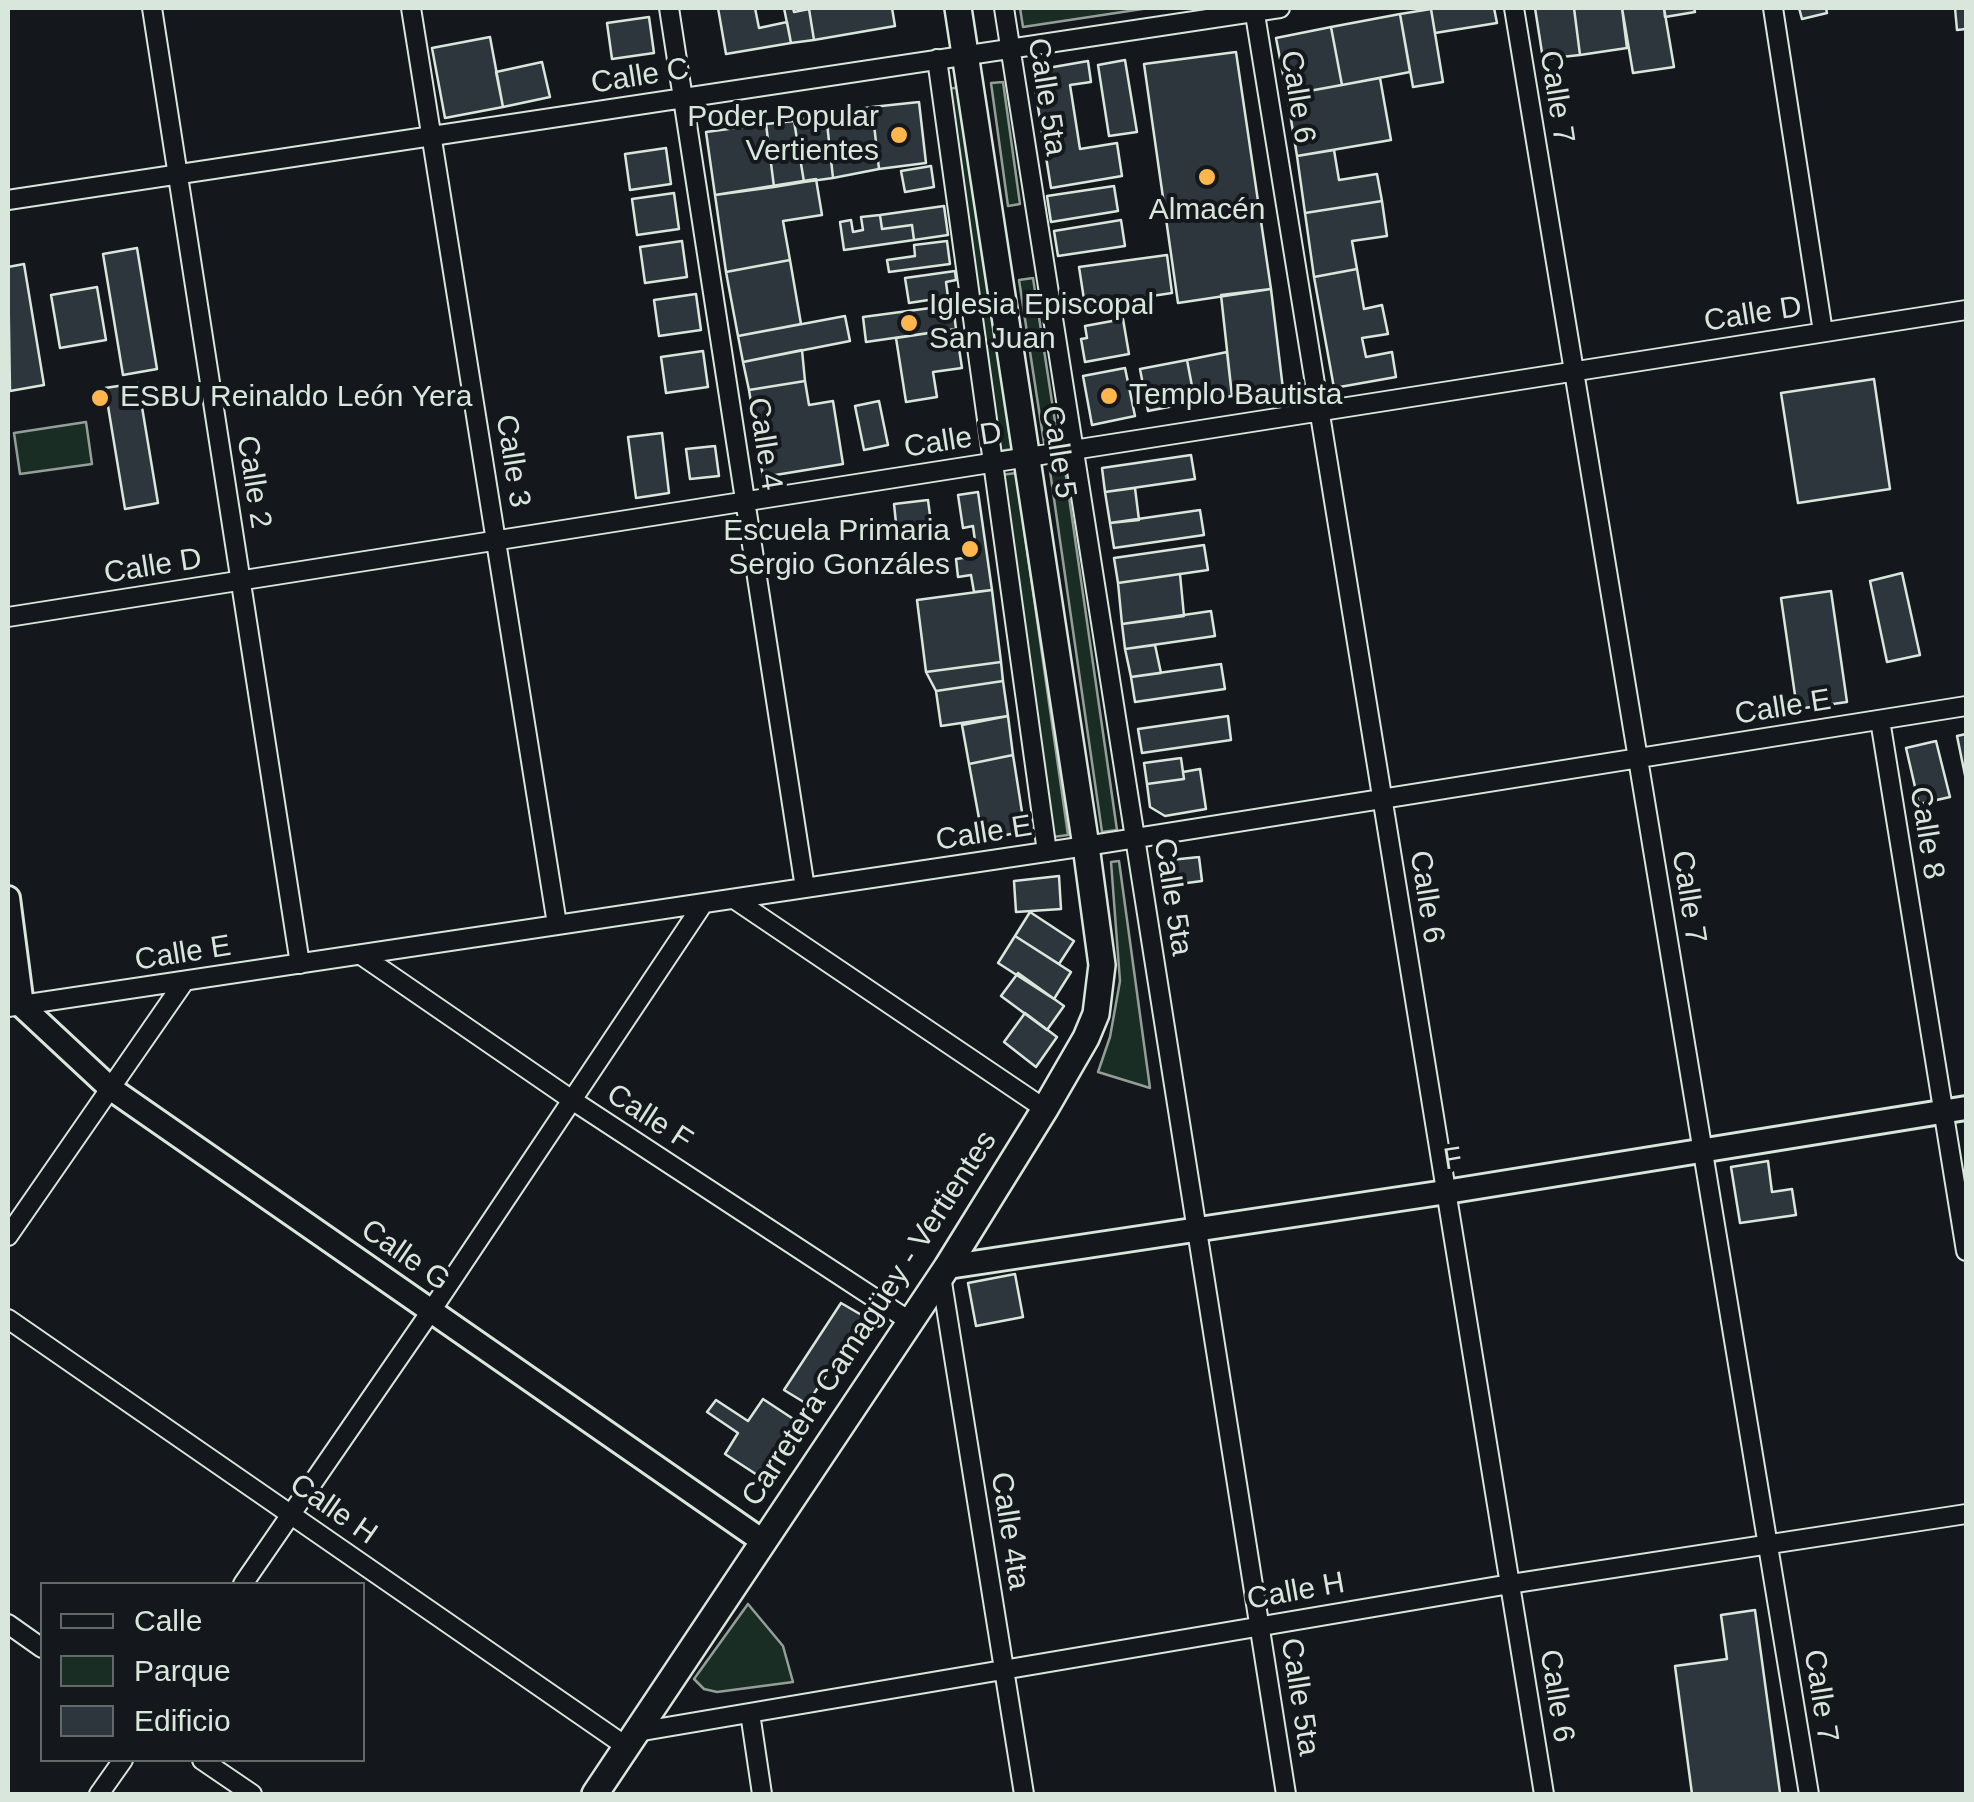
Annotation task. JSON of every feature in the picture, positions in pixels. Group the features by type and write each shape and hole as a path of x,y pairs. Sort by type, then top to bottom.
{"main road":[{"name":"Calle 5","path":"958,8 1086,846"},
{"name":"Carretera Camagüey - Vertientes","path":"595,1794 944,1272 1086,1038 1100,993 1102,965 1086,846"}],"street":[{"name":"Calle 2","path":"152,8 300,964"},
{"name":"Calle 3","path":"411,8 558,924"},
{"name":"Calle 4","path":"669,8 806,888"},
{"name":"Calle 5ta","path":"1004,8 1286,1794"},
{"name":"Calle C","path":"8,200 1280,8"},
{"name":"Calle 7","path":"1514,8 1808,1794"},
{"path":"1772,8 1823,332"},
{"name":"Calle 6","path":"1254,9 1544,1794"},
{"path":"937,59 1047,852"},
{"name":"Calle D","path":"8,617 1966,310"},
{"name":"Calle E","path":"15,1006 1047,852 1966,706"},
{"name":"Calle 8","path":"1880,720 1955,1109 1966,1251"},
{"path":"8,898 15,1006"},
{"path":"734,899 1045,1108"},
{"path":"244,1582 703,904"},
{"name":"Calle F","path":"361,955 572,1100 911,1322"},
{"path":"8,1236 184,982"},
{"name":"Calle G","path":"15,1006 110,1088 764,1542"},
{"name":"F","path":"944,1272 1955,1109"},
{"name":"Calle 4ta","path":"944,1272 1024,1794"},
{"name":"Calle H","path":"8,1319 291,1514 632,1739 750,1713 1260,1626 1966,1514"},
{"path":"8,1624 40,1647"},
{"path":"750,1713 762,1794"},
{"path":"99,1794 122,1762"},
{"path":"205,1762 252,1794"}],"green space":[{"path":"1020,8 1149,8 1023,27"},
{"path":"1003,82 1020,204 1008,206 991,83"},
{"path":"962,87 1013,449 999,451 947,89"},
{"path":"1033,278 1058,441 1044,443 1019,280"},
{"path":"86,422 92,464 20,474 14,433"},
{"path":"1065,469 1117,830 1102,832 1050,471"},
{"path":"1016,473 1068,835 1053,837 1001,475"},
{"path":"1119,861 1150,1088 1098,1072 1110,1037 1120,981 1111,862"},
{"path":"748,1604 783,1646 793,1682 717,1692 704,1689 694,1679"}],"building":[{"path":"718,8 755,8 759,28 787,22 791,43 726,54"},
{"path":"784,8 793,8 794,12 809,9 814,40 791,43"},
{"path":"793,8 892,8 895,26 814,40 809,9 794,12"},
{"path":"1494,8 1497,23 1435,33 1431,9"},
{"path":"1535,8 1574,8 1580,55 1543,59"},
{"path":"1574,8 1622,8 1627,48 1580,55"},
{"path":"1622,8 1664,8 1674,67 1633,73"},
{"path":"1664,8 1694,8 1695,12 1665,17"},
{"path":"1799,8 1826,8 1827,13 1802,19"},
{"path":"1955,8 1966,8 1966,29 1957,30"},
{"path":"1431,9 1443,82 1413,87 1400,14"},
{"path":"1400,14 1410,72 1342,85 1331,27"},
{"path":"649,17 654,53 612,59 607,23"},
{"path":"1331,27 1342,85 1287,95 1276,38"},
{"path":"490,37 503,107 445,118 432,48"},
{"name":"Almacén","path":"1236,52 1271,289 1178,303 1144,64"},
{"path":"1125,60 1137,132 1109,136 1098,65"},
{"path":"1088,61 1091,82 1070,85 1080,149 1117,143 1122,176 1051,188 1033,76 1036,70"},
{"path":"542,62 550,97 503,107 496,72"},
{"path":"1380,78 1391,140 1297,156 1287,95"},
{"name":"Poder Popular Vertientes","path":"919,102 926,163 879,169 872,107"},
{"path":"872,107 879,169 833,178 826,114"},
{"path":"826,114 833,178 804,182 794,121"},
{"path":"794,121 804,182 774,187 766,124"},
{"path":"766,124 774,187 715,195 706,132"},
{"path":"666,148 671,184 630,190 625,154"},
{"path":"1334,150 1339,180 1377,174 1382,201 1305,213 1297,156"},
{"path":"931,166 934,187 905,192 901,171"},
{"path":"816,179 822,215 783,221 790,260 726,272 715,195"},
{"path":"1114,186 1118,211 1051,222 1047,196"},
{"path":"674,193 679,229 637,235 632,199"},
{"path":"1382,201 1387,236 1352,241 1357,269 1314,277 1305,213"},
{"path":"944,206 948,235 914,240 912,225 882,229 880,215"},
{"path":"880,215 882,229 912,225 914,240 844,250 840,222 851,220 853,232 863,230 861,217"},
{"path":"1121,220 1125,246 1058,256 1054,231"},
{"path":"682,241 687,277 645,283 640,247"},
{"path":"947,241 950,264 889,272 887,260 915,256 914,245"},
{"path":"137,248 157,369 123,375 103,254"},
{"path":"1167,255 1172,293 1085,306 1079,267"},
{"path":"790,260 801,324 738,336 726,272"},
{"path":"24,264 44,385 10,391 8,267"},
{"path":"1357,269 1364,309 1382,305 1388,334 1362,338 1366,357 1392,352 1396,377 1334,388 1314,277"},
{"path":"955,271 956,280 946,282 948,297 909,303 905,278"},
{"path":"97,287 106,340 60,348 51,295"},
{"path":"1271,289 1283,389 1232,396 1221,295"},
{"path":"696,294 701,330 659,336 654,300"},
{"name":"Iglesia Episcopal San Juan","path":"953,305 956,329 866,342 863,317"},
{"path":"845,316 850,341 743,362 738,336"},
{"path":"1123,319 1129,354 1085,362 1081,339 1087,338 1085,326"},
{"path":"956,329 962,368 933,372 937,397 906,402 896,338"},
{"path":"802,350 805,381 749,390 743,362"},
{"path":"703,351 708,387 666,393 661,357"},
{"path":"1227,352 1232,396 1195,402 1187,360"},
{"path":"1187,360 1195,402 1148,411 1140,369"},
{"name":"Templo Bautista","path":"1125,368 1135,416 1092,425 1083,376"},
{"path":"1874,379 1890,489 1798,503 1781,393"},
{"path":"805,381 809,405 833,401 843,464 763,477 749,390"},
{"path":"138,383 158,503 125,509 105,388"},
{"path":"879,401 888,445 864,450 855,406"},
{"path":"662,433 669,493 636,498 628,437"},
{"path":"715,446 719,476 690,479 686,449"},
{"path":"1191,455 1195,479 1105,492 1102,468"},
{"path":"1135,488 1139,520 1110,523 1105,492"},
{"path":"978,492 992,590 974,592 971,575 958,577 956,559 977,556 973,526 963,528 958,495"},
{"path":"928,500 933,538 898,542 894,504"},
{"path":"1200,510 1204,535 1114,548 1110,523"},
{"path":"1204,545 1208,570 1118,583 1114,558"},
{"path":"1902,573 1920,655 1887,662 1870,581"},
{"path":"1180,574 1184,616 1122,624 1118,583"},
{"path":"992,590 1001,662 926,672 917,600"},
{"path":"1831,591 1847,702 1797,709 1781,598"},
{"path":"1211,611 1215,636 1125,649 1122,624"},
{"path":"1155,645 1161,673 1131,677 1125,649"},
{"path":"1001,662 1003,681 936,691 926,672"},
{"path":"1221,664 1225,689 1135,702 1131,677"},
{"path":"1003,681 1008,716 941,726 936,691"},
{"path":"1008,716 1013,755 969,764 962,725"},
{"path":"1228,716 1231,740 1142,753 1138,729"},
{"path":"1966,734 1966,780 1957,736"},
{"path":"1936,741 1950,797 1919,804 1906,748"},
{"path":"1013,755 1025,831 983,840 969,764"},
{"path":"1181,758 1184,779 1147,784 1144,763"},
{"path":"1200,769 1206,809 1165,816 1150,807 1147,784 1184,779 1183,772"},
{"path":"1199,857 1202,881 1164,886 1161,861"},
{"path":"1059,876 1061,909 1016,912 1014,881"},
{"path":"1030,912 1074,941 1059,964 1015,936"},
{"path":"1015,936 1071,972 1054,999 998,963"},
{"path":"1018,973 1064,1006 1047,1030 1001,996"},
{"path":"1025,1013 1057,1037 1036,1067 1004,1042"},
{"path":"1768,1161 1772,1192 1792,1189 1796,1215 1740,1223 1731,1167"},
{"path":"1015,1274 1023,1317 976,1326 968,1283"},
{"path":"841,1303 865,1317 807,1404 784,1390"},
{"path":"763,1399 804,1426 768,1482 725,1454 738,1433 707,1412 716,1400 748,1421"},
{"path":"1755,1610 1780,1793 1692,1794 1675,1666 1727,1659 1721,1615"}],"place":[{"name":"Poder Popular Vertientes","path":"899,135"},
{"name":"Almacén","path":"1207,177"},
{"name":"Iglesia Episcopal San Juan","path":"909,323"},
{"name":"Templo Bautista","path":"1109,396"},
{"name":"ESBU Reinaldo León Yera","path":"100,398"},
{"name":"Escuela Primaria Sergio Gonzáles","path":"970,549"}]}
